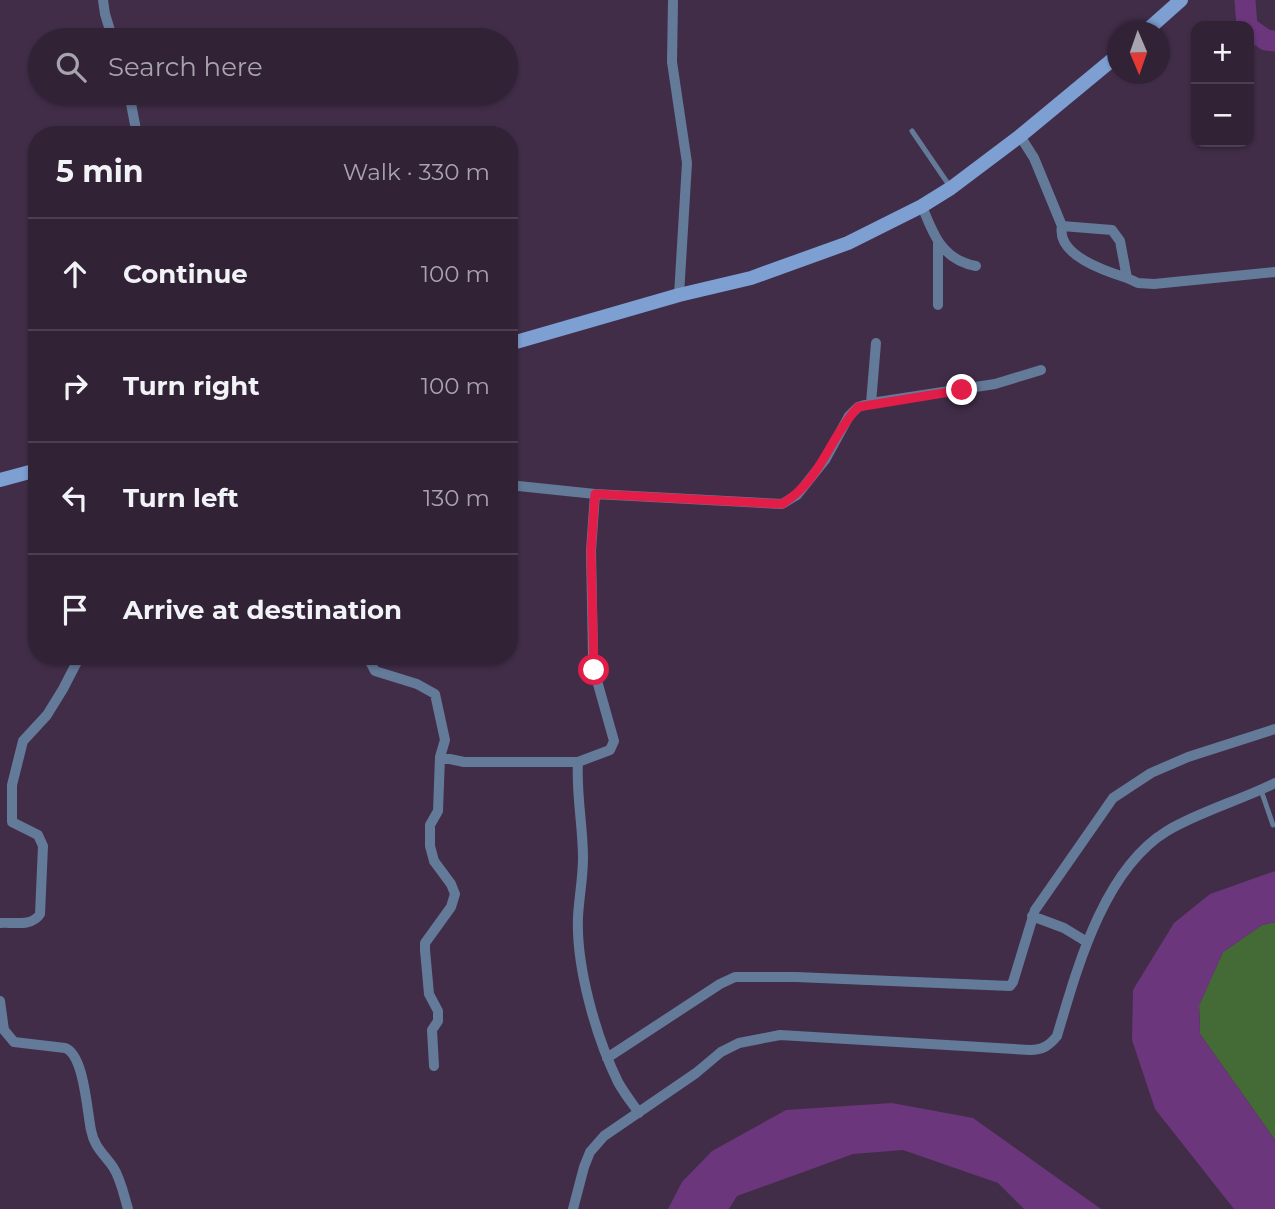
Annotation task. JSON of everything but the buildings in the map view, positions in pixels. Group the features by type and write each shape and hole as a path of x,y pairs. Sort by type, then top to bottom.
{"main road":[{"path":"1157,21 1181,0"},
{"path":"518,341 679,295 751,278 836,247 922,206 951,188 1020,136 1107,64"},
{"path":"0,480 28,472"}],"street":[{"path":"103,0 109,28"},
{"path":"673,0 672,62 687,163 679,295"},
{"path":"131,105 135,126"},
{"path":"1020,136 1034,158 1062,226 1063,242 1104,270 1138,283 1154,284 1275,271"},
{"path":"922,206 939,243 957,260 976,266"},
{"path":"1062,226 1112,230 1120,241 1127,278"},
{"path":"939,243 939,305"},
{"path":"872,403 876,343"},
{"path":"518,486 595,494 782,504 797,495 825,460 849,416 858,407 995,384 1041,370"},
{"path":"440,757 464,762 578,762 610,750 614,741 593,656 591,551 595,494"},
{"path":"0,923 30,922 36,920 40,914 43,846 38,835 12,822 12,785 23,741 50,709 75,665"},
{"path":"372,665 375,671 417,684 435,694 445,740 440,757 438,811 430,825 430,846 434,861 455,894 451,907 425,943 429,994 438,1011 438,1021 432,1030 434,1066"},
{"path":"607,1058 720,984 735,977 1010,986 1036,918 1081,842 1113,798 1151,773 1188,757 1275,729"},
{"path":"578,762 583,856 583,886 578,916 580,955 587,993 607,1058 620,1085 639,1113"},
{"path":"573,1209 590,1152 604,1136 722,1052 739,1043 780,1035 1040,1050 1057,1036 1087,942 1107,901 1147,845 1168,830 1275,783"},
{"path":"1036,918 1087,942"},
{"path":"0,1002 4,1030 14,1042 65,1048 75,1055 80,1068 93,1141 115,1171 128,1209"}],"lane":[{"path":"912,131 951,188"},
{"path":"1261,790 1273,825"}],"green space":[{"path":"1275,922 1275,1140 1200,1034 1199,1005 1223,952 1262,925"}],"shaded area":[{"path":"1275,871 1275,922 1262,925 1223,952 1199,1006 1200,1034 1275,1140 1275,1209 1234,1209 1155,1109 1132,1040 1133,990 1174,923 1210,894"},
{"path":"892,1103 973,1118 1101,1209 1024,1209 998,1183 903,1150 853,1154 737,1196 729,1209 668,1209 682,1182 712,1151 786,1110"}],"waterway":[{"path":"1245,0 1247,21"},
{"path":"1254,32 1266,40 1275,41"}],"route":[{"path":"594,670 591,551 595,494 782,504 797,495 825,460 849,416 858,407 962,390"}]}
